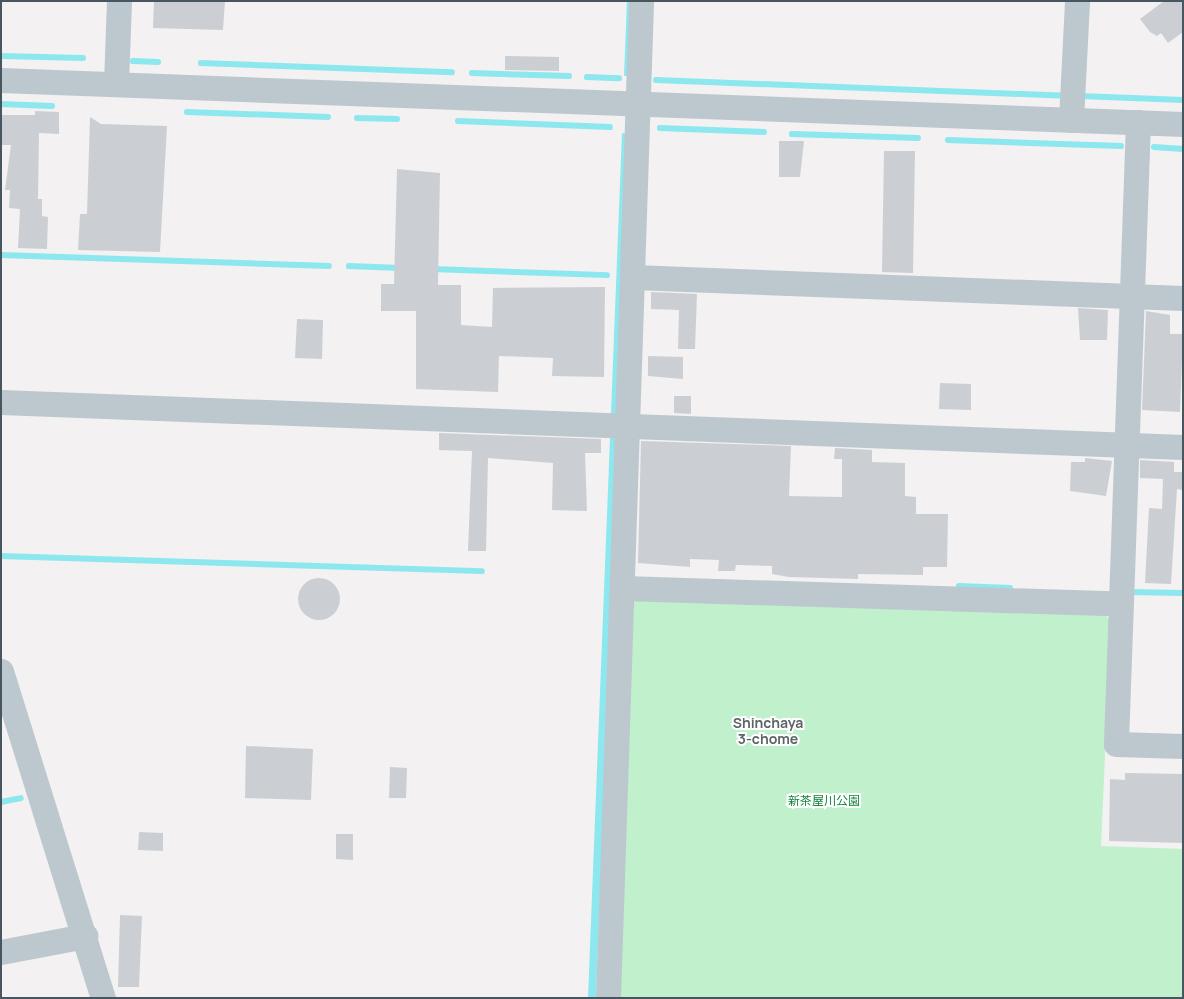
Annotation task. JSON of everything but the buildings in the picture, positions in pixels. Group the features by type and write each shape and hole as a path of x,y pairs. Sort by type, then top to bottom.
{"street":[{"path":"116,83 119,1"},
{"path":"608,998 624,588 619,425 633,277 641,1"},
{"path":"1071,120 1077,1"},
{"path":"1,80 1183,124"},
{"path":"1138,122 1116,744 1183,746"},
{"path":"633,277 1183,298"},
{"path":"1,402 1183,447"},
{"path":"624,588 1120,604"},
{"path":"1,670 77,937 103,998"},
{"path":"1,952 77,937"}],"green space":[{"name":"新茶屋川公園","path":"640,596 1104,614 1111,621 1101,846 1183,849 1183,998 618,998 634,602"}],"water":[{"path":"627,1 634,1 631,75 624,76"},
{"path":"622,133 629,134 596,998 588,998"}],"waterway":[{"path":"1,56 83,58"},
{"path":"133,61 158,62"},
{"path":"201,63 452,72"},
{"path":"472,73 569,76"},
{"path":"587,77 619,78"},
{"path":"656,80 1066,96"},
{"path":"1080,96 1183,100"},
{"path":"1,104 52,106"},
{"path":"187,112 328,117"},
{"path":"357,118 397,119"},
{"path":"458,121 610,127"},
{"path":"660,128 764,132"},
{"path":"792,134 918,138"},
{"path":"948,140 1121,146"},
{"path":"1154,147 1183,149"},
{"path":"1,255 329,266"},
{"path":"349,266 400,268"},
{"path":"432,269 607,275"},
{"path":"1,556 482,571"},
{"path":"959,586 1010,588"},
{"path":"1129,592 1183,593"},
{"path":"1,802 21,798"}],"district":[{"name":"Shinchaya 3-chome","path":"768,732"}]}
